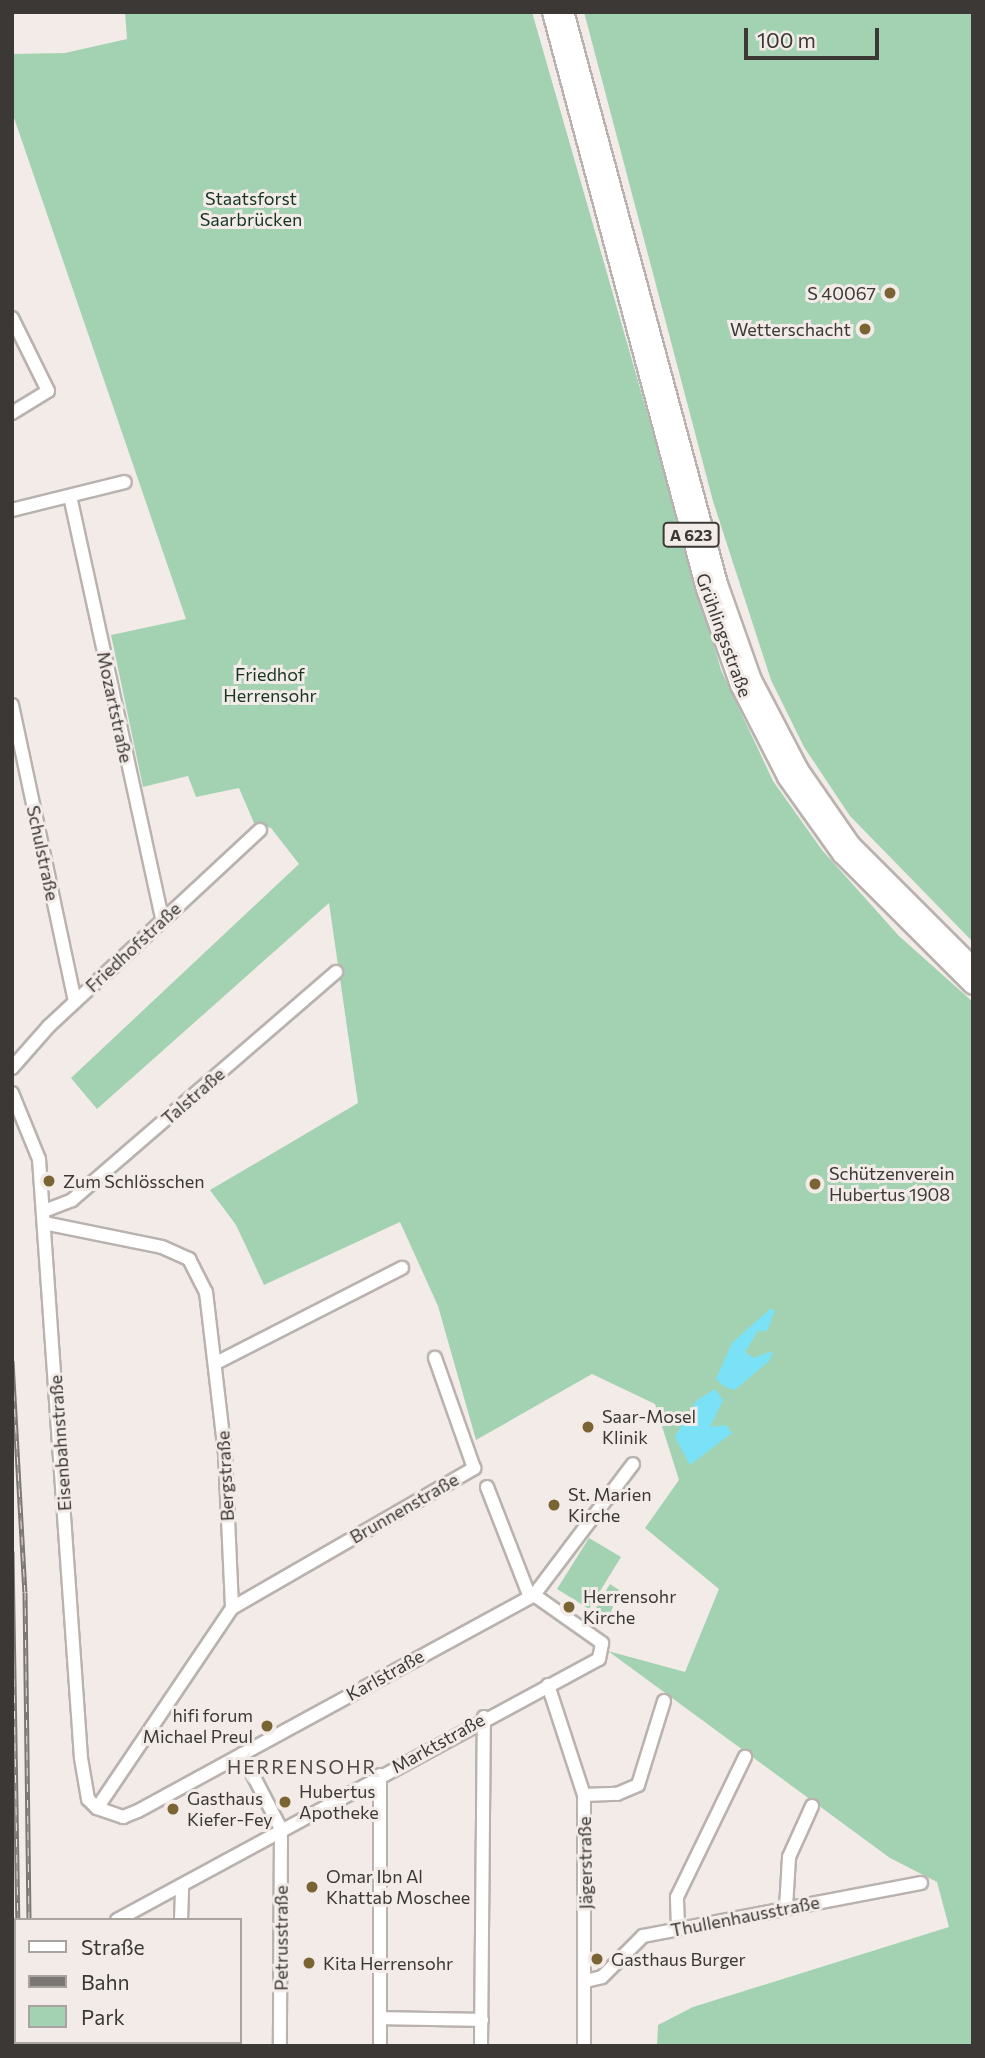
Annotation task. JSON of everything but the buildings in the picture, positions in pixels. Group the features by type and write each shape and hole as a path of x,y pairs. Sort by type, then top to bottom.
{"highway":[{"name":"Grühlingsstraße","path":"552,12 706,589 740,685 787,777 842,854 973,985"},
{"name":"A 623","path":"565,12 718,584 752,680 799,770 851,845 973,967"}],"street":[{"path":"12,318 48,391 12,413"},
{"path":"12,510 125,482"},
{"name":"Mozartstraße","path":"71,495 162,919"},
{"name":"Schulstraße","path":"12,705 75,1001"},
{"name":"Friedhofstraße","path":"12,1068 75,1001 260,830"},
{"name":"Talstraße","path":"44,1217 72,1200 336,972"},
{"name":"Eisenbahnstraße","path":"12,1093 34,1137 44,1217 92,1804"},
{"name":"Bergstraße","path":"44,1217 162,1247 189,1259 202,1276 216,1363 232,1608"},
{"path":"216,1363 402,1268"},
{"name":"Brunnenstraße","path":"232,1608 474,1468 435,1358"},
{"name":"Karlstraße","path":"92,1804 123,1817 532,1595 633,1464"},
{"path":"487,1487 532,1595"},
{"name":"Marktstraße","path":"121,1918 484,1717 584,1670 604,1652 602,1643 532,1595"},
{"path":"92,1804 232,1608"},
{"name":"Jägerstraße","path":"548,1685 584,1795 584,2046"},
{"path":"584,1795 617,1794 638,1785 664,1701"},
{"path":"481,2046 484,1717"},
{"path":"242,1754 281,1829"},
{"path":"678,1928 682,1885 745,1757"},
{"path":"380,1775 380,2046"},
{"path":"786,1908 789,1857 811,1806"},
{"name":"Petrusstraße","path":"280,2046 281,1829"},
{"name":"Thullenhausstraße","path":"586,1981 602,1976 631,1942 678,1928 921,1883"},
{"path":"181,1918 182,1886"},
{"path":"380,2018 482,2020"}],"green space":[{"name":"Staatsforst Saarbrücken","path":"125,12 532,12 721,670 773,781 822,850 899,936 973,1002 973,2046 657,2046 658,2025 693,2007 949,1927 937,1882 890,1858 608,1651 685,1672 719,1589 645,1528 679,1480 655,1404 592,1374 476,1440 438,1306 400,1222 264,1285 236,1225 210,1190 358,1103 329,903 97,1109 71,1078 299,864 271,828 254,823 239,788 196,797 188,776 143,787 111,635 186,619 12,112 12,54 65,53 127,39"},
{"path":"584,12 973,12 973,942 850,816 804,747 771,680 713,501"},
{"path":"589,1538 621,1557 589,1609 557,1589"},
{"path":"610,1584 619,1590 608,1620 594,1611"}],"water":[{"path":"770,1309 775,1310 767,1331 758,1331 745,1352 753,1358 773,1351 769,1361 735,1390 725,1387 716,1379 732,1343"},
{"path":"715,1389 723,1400 710,1427 726,1425 732,1433 690,1465 675,1437 696,1401"}],"railway":[{"path":"12,1361 25,1592 29,1918"},
{"path":"12,1551 18,1918"}],"place":[{"name":"S 40067","path":"890,293"},
{"name":"Wetterschacht","path":"865,329"},
{"name":"Zum Schlösschen","path":"49,1181"},
{"name":"Schützenverein Hubertus 1908","path":"815,1184"},
{"name":"Saar-Mosel Klinik","path":"588,1427"},
{"name":"St. Marien Kirche","path":"554,1505"},
{"name":"Herrensohr Kirche","path":"569,1607"},
{"name":"hifi forum Michael Preul","path":"267,1726"},
{"name":"Hubertus Apotheke","path":"285,1802"},
{"name":"Gasthaus Kiefer-Fey","path":"173,1809"},
{"name":"Omar Ibn Al Khattab Moschee","path":"312,1887"},
{"name":"Gasthaus Burger","path":"597,1959"},
{"name":"Kita Herrensohr","path":"309,1963"}],"district":[{"name":"HERRENSOHR","path":"302,1767"}],"park label":[{"name":"Friedhof Herrensohr","path":"270,685"}]}
